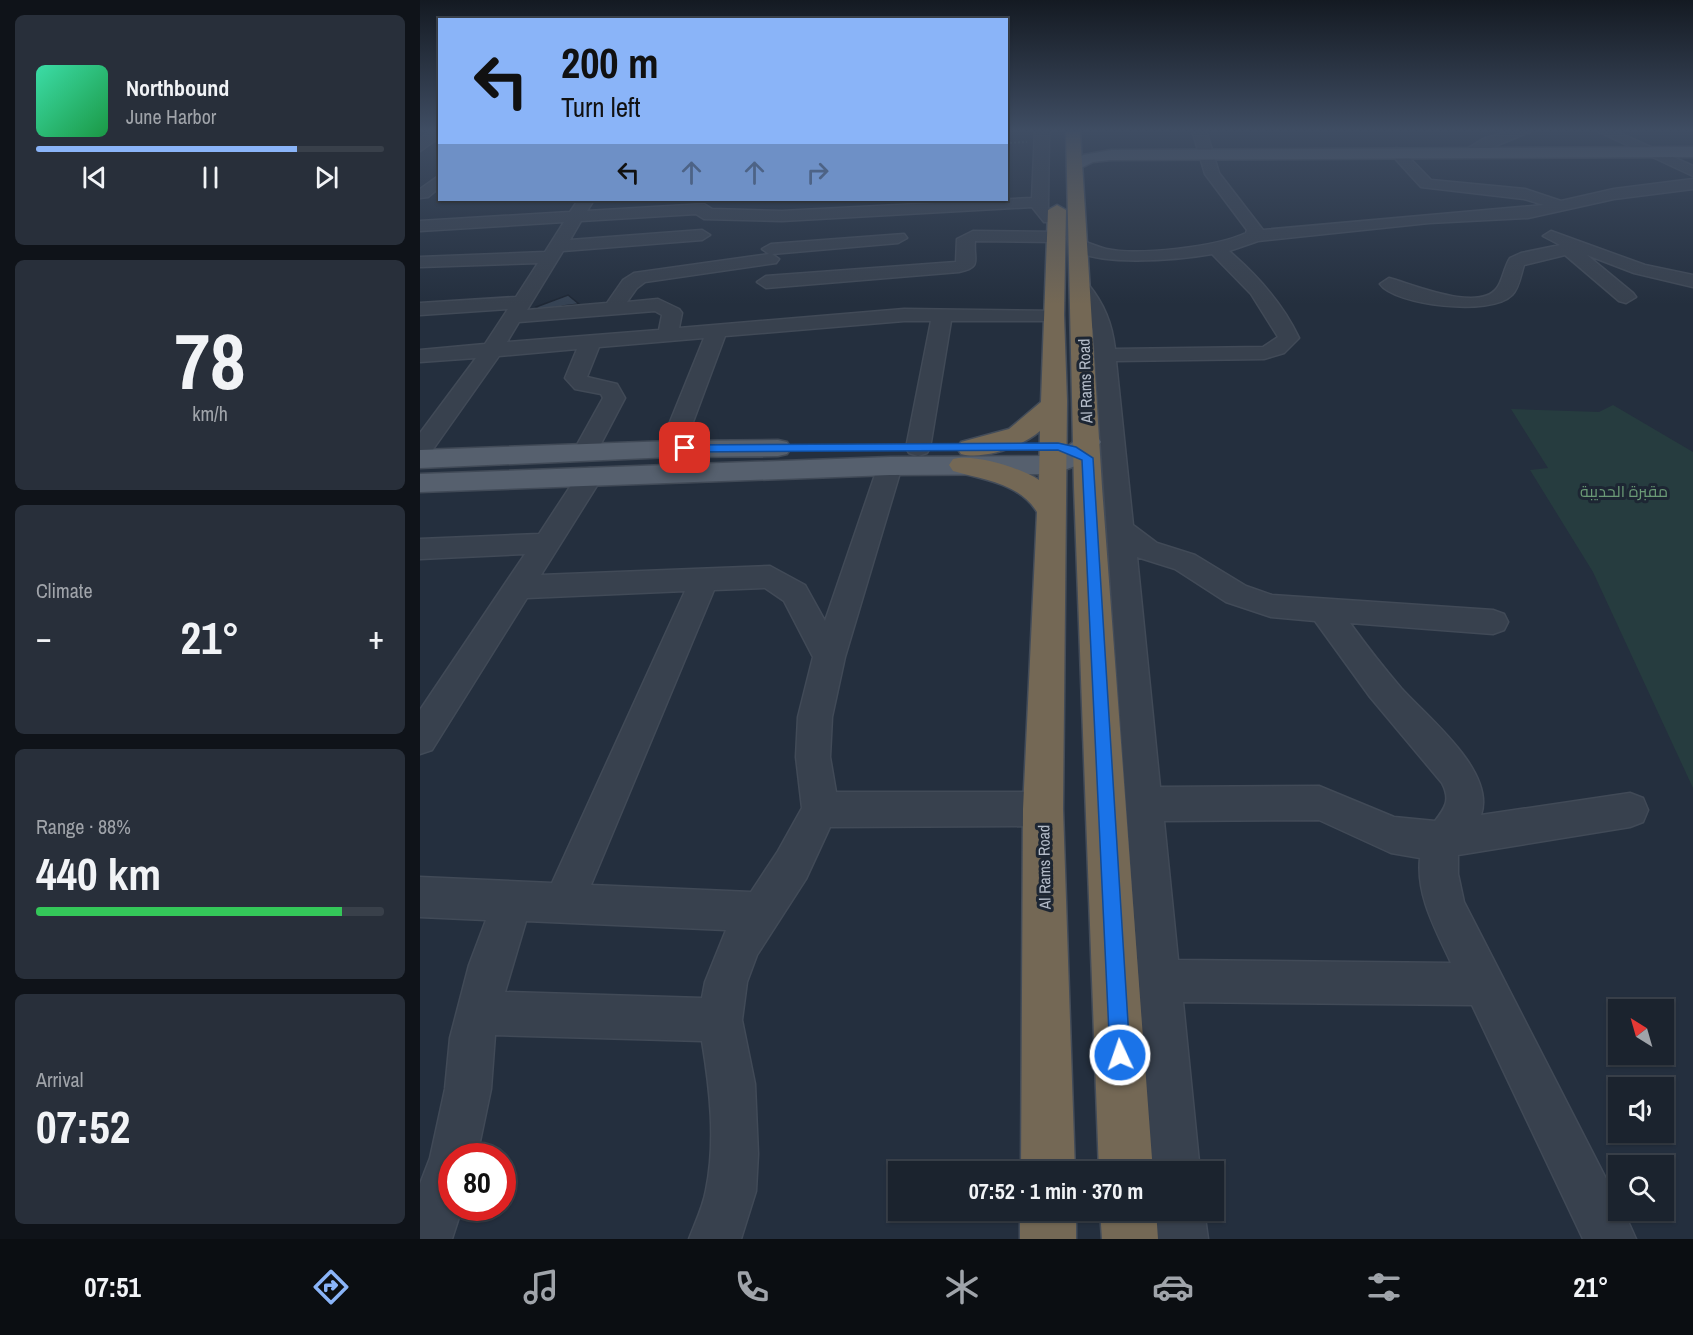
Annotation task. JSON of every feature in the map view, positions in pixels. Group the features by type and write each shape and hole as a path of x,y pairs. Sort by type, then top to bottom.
{"highway":[{"name":"Al Rams Road","path":"1048,1161 1043,809 1052,512 1072,453 1054,401 1053,315 1057,230 1062,188"},
{"name":"Al Rams Road","path":"1076,188 1081,277 1072,453 1125,1161"},
{"path":"966,457 1026,432 1054,401"},
{"path":"966,457 1021,481 1040,494 1052,512"},
{"path":"1048,1221 1048,1239"},
{"path":"1129,1221 1130,1239"}],"main road":[{"path":"420,483 587,464 671,448 918,448 966,457"},
{"path":"587,464 610,470 680,468 693,462 699,448"},
{"path":"420,459 587,464 890,466 966,457 1072,453"}],"street":[{"path":"1040,188 1042,213 1057,230"},
{"path":"1222,188 1252,224 1255,230 1254,236"},
{"path":"1464,188 1525,194 1562,206"},
{"path":"1079,245 1110,255 1217,250 1236,246 1254,236 1429,218 1540,212 1614,194 1663,188"},
{"path":"421,189 438,198"},
{"path":"423,226 440,201"},
{"path":"423,226 581,208 785,208 819,213 896,204 1040,202"},
{"path":"896,204 904,315"},
{"path":"702,267 704,207"},
{"path":"420,450 492,350 581,208"},
{"path":"755,326 770,254 785,208"},
{"path":"817,245 819,213"},
{"path":"1511,214 1551,236 1626,297"},
{"path":"766,282 964,266 967,264 966,239 973,236 1057,230"},
{"path":"420,262 702,235"},
{"path":"1551,236 1633,267 1693,281"},
{"path":"614,308 630,284 640,277 817,245 898,238"},
{"path":"1389,284 1446,302 1492,298 1505,292 1516,262 1527,257 1569,249"},
{"path":"1106,355 1264,353 1284,344 1289,338 1279,319 1231,262 1217,250"},
{"path":"1110,255 1081,277 1098,312 1106,355 1175,1161"},
{"path":"420,309 664,306 672,313 668,334"},
{"path":"420,356 904,315 1053,315"},
{"path":"918,448 942,315"},
{"path":"671,448 718,329"},
{"path":"420,739 547,543 587,464 614,398 609,389 583,384 576,378 591,341"},
{"path":"720,1237 731,1191 734,1154 732,1084 720,1020 726,982 741,944 759,912 792,865 820,810 813,757 815,717 829,657 890,466"},
{"path":"1121,530 1137,544 1158,555 1185,562 1221,586 1253,601 1288,608 1493,622"},
{"path":"420,549 547,543"},
{"path":"1124,574 1139,562 1158,555"},
{"path":"519,587 770,577 782,582 795,592 829,657"},
{"path":"563,904 704,580"},
{"path":"1324,611 1366,669 1460,779 1466,804 1464,815 1445,840 1438,860 1439,884 1447,910 1610,1239"},
{"path":"1144,804 1319,804 1335,808 1391,836 1428,841 1630,810"},
{"path":"820,810 1043,809"},
{"path":"420,897 759,912"},
{"path":"456,1143 468,1089 469,1062 478,1013 490,965 513,902"},
{"path":"1159,981 1484,984"},
{"path":"478,1013 720,1020"},
{"path":"426,1239 438,1203"},
{"path":"1180,1221 1182,1239"}],"green space":[{"name":"مقبرة الحديبة","path":"1613,405 1693,452 1693,788 1593,572 1530,470 1548,468 1511,409 1599,412"}],"building":[{"path":"568,295 579,304 563,306 545,313 536,307"}],"route":[{"path":"685,448 1058,446 1072,449 1087,458 1120,1055"}]}
